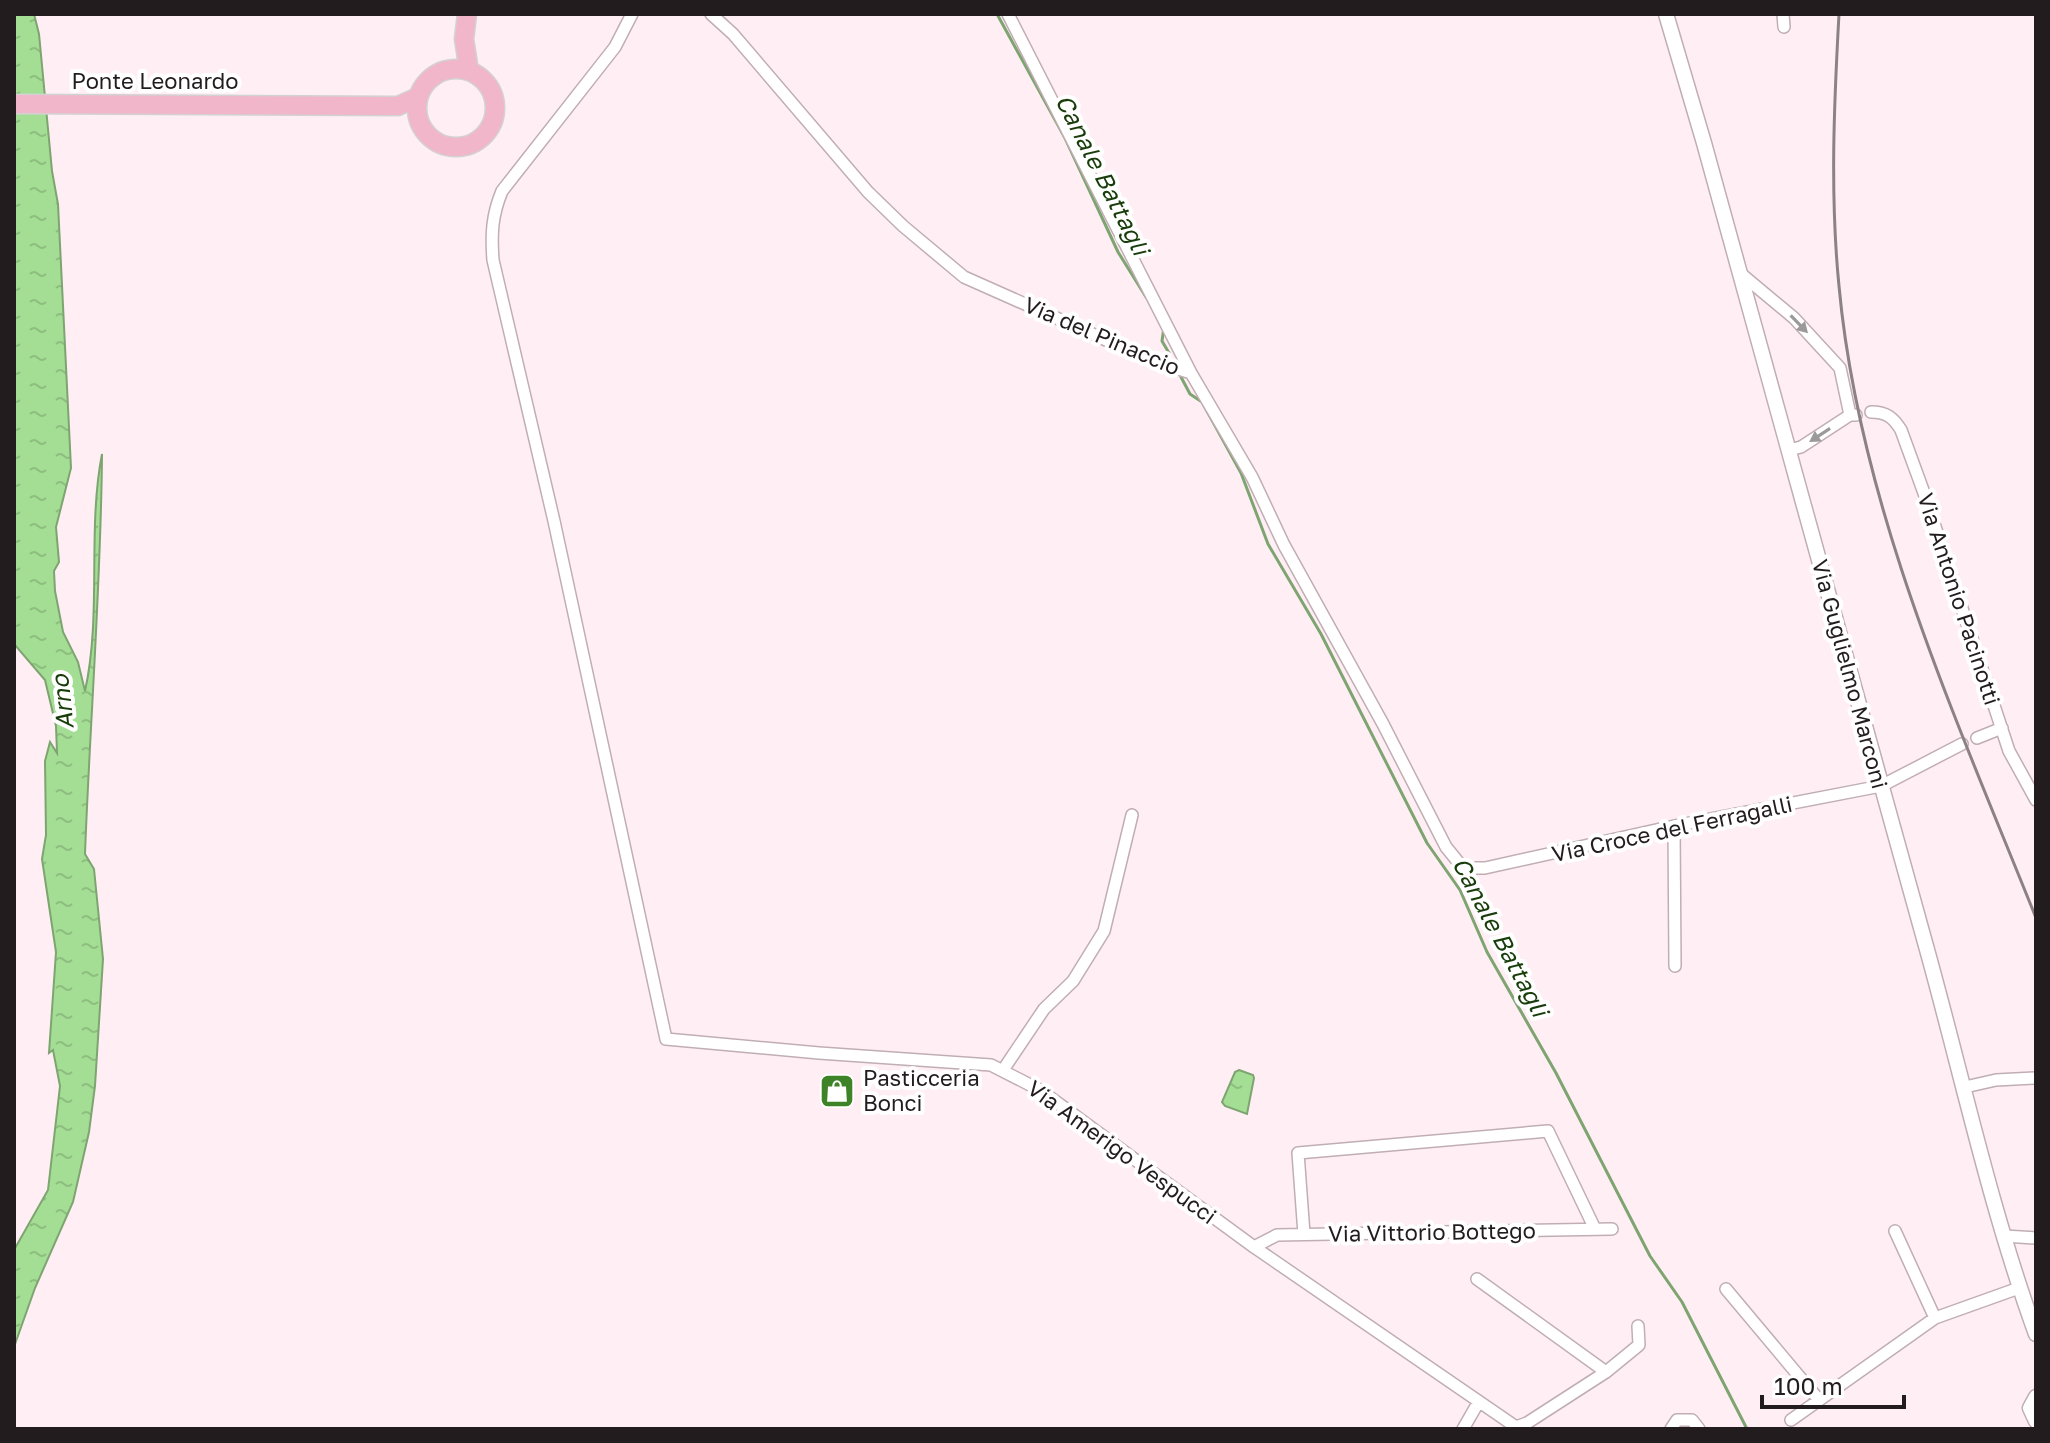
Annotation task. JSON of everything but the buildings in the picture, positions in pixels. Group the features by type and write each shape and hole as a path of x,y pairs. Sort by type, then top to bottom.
{"main road":[{"path":"461,70 467,14"},
{"path":"398,106 418,97 431,78 461,70 481,78 490,88 496,113 484,137 459,148 446,146 434,141 425,131 419,119 418,97"},
{"name":"Ponte Leonardo","path":"14,104 398,106"},
{"path":"398,106 419,119"}],"street":[{"name":"Via Amerigo Vespucci","path":"632,14 615,47 502,191 491,230 493,260 554,521 666,1039 991,1065 1003,1070 1040,1090 1254,1247 1517,1428"},
{"name":"Via del Pinaccio","path":"711,14 752,55 868,192 964,277 1151,360 1191,373 1252,477 1284,545 1383,724 1446,847 1463,868"},
{"path":"1008,14 1191,373"},
{"name":"Via Guglielmo Marconi","path":"1666,14 2004,1236 2026,1292 2036,1334"},
{"path":"1783,14 1784,27"},
{"path":"1740,273 1794,318 1840,368 1853,415 1801,447 1789,450"},
{"name":"Via Antonio Pacinotti","path":"1871,412 1884,412 1896,421 1901,430 2009,751 2036,800"},
{"path":"1977,738 2002,728"},
{"name":"Via Croce del Ferragalli","path":"1463,868 1485,868 1674,826 1881,786 1962,744"},
{"path":"1003,1070 1044,1009 1073,981 1104,931 1132,815"},
{"path":"1674,826 1675,966"},
{"path":"1965,1087 1996,1080 2036,1078"},
{"path":"1304,1234 1298,1153 1548,1131 1595,1229"},
{"name":"Via Vittorio Bottego","path":"1254,1247 1277,1235 1612,1229"},
{"path":"1895,1231 1935,1318"},
{"path":"2004,1236 2036,1238"},
{"path":"1477,1279 1606,1372"},
{"path":"1726,1289 1819,1400"},
{"path":"1791,1420 1935,1318 2026,1292"},
{"path":"1517,1428 1606,1372 1639,1345 1638,1326"},
{"path":"2028,1429 2036,1421 2030,1408 2036,1397"},
{"path":"1463,1429 1478,1403"},
{"path":"1671,1429 1677,1420 1692,1420 1699,1429"}],"water":[{"name":"Arno","path":"14,14 34,14 39,34 58,204 71,468 56,527 59,562 54,571 55,591 63,632 78,662 85,691 93,632 95,513 102,454 85,854 94,869 103,959 95,1086 89,1132 73,1202 35,1288 14,1347 14,1250 48,1190 60,1086 53,1050 49,1053 56,952 42,859 46,835 45,761 50,742 57,753 56,726 45,680 14,644"},
{"path":"1239,1070 1254,1078 1247,1114 1222,1102 1235,1072"}],"waterway":[{"name":"Canale Battagli","path":"997,14 1065,138 1118,252 1146,297"},
{"name":"Canale Battagli","path":"1164,327 1162,341 1169,353"},
{"name":"Canale Battagli","path":"1181,377 1190,394 1202,402 1241,473 1268,544 1321,634 1427,843 1460,890 1487,952 1556,1073 1650,1256 1682,1302 1747,1429"}],"railway":[{"path":"1839,14 1834,150 1836,252 1850,368 1867,449 1889,529 1943,687 2036,918"}],"place":[{"name":"Pasticceria Bonci","path":"837,1091"}]}
